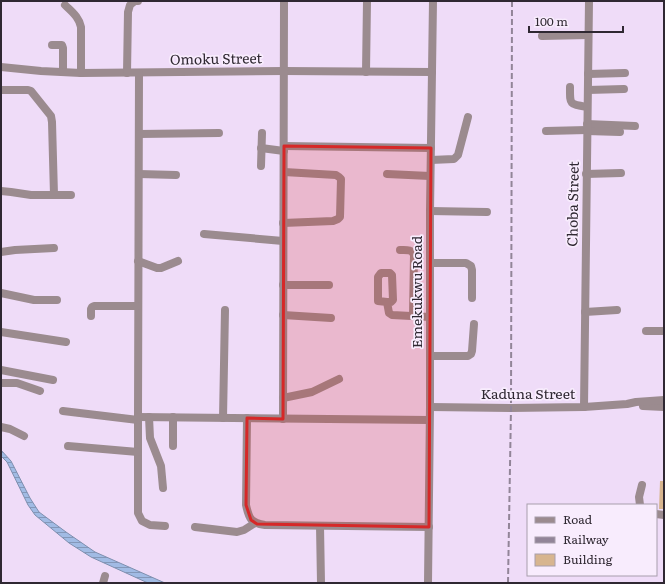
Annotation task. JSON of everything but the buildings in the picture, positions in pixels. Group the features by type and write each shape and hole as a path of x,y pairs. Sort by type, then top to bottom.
{"street":[{"path":"127,73 128,12 130,5 135,1 138,1"},
{"path":"283,419 284,1"},
{"path":"366,72 367,1"},
{"name":"Emekukwu Road","path":"428,583 430,176 433,1"},
{"name":"Choba Street","path":"584,407 589,1"},
{"path":"65,5 77,16 80,22 81,73"},
{"path":"542,36 588,35"},
{"path":"52,45 59,45 63,48 63,72"},
{"name":"Omoku Street","path":"1,67 41,72 81,73 284,71 432,72"},
{"path":"140,73 138,513 142,522 150,525 165,526"},
{"path":"588,74 626,73"},
{"path":"570,87 570,101 574,105 587,107"},
{"path":"588,90 624,89"},
{"path":"1,90 31,91 51,116 54,195"},
{"path":"431,160 454,158 458,155 468,117"},
{"path":"546,131 635,126"},
{"path":"587,128 620,132"},
{"path":"139,134 219,133"},
{"path":"261,166 262,133"},
{"path":"261,148 431,148"},
{"path":"284,172 336,175 341,179 340,217 338,219 333,221 284,223"},
{"path":"586,174 621,173"},
{"path":"139,174 176,175"},
{"path":"387,174 430,176"},
{"path":"1,192 71,195"},
{"path":"430,211 487,212"},
{"path":"204,234 283,240"},
{"path":"1,252 54,248"},
{"path":"400,250 411,250 414,255 413,316"},
{"path":"138,261 157,268 161,268 178,261"},
{"path":"430,263 468,264 472,270 472,298"},
{"path":"283,285 329,285"},
{"path":"1,294 34,300 58,300"},
{"path":"387,302 389,313 392,315 430,317"},
{"path":"91,316 90,309 94,306 138,306"},
{"path":"223,418 225,310"},
{"path":"585,312 617,310"},
{"path":"283,315 331,318"},
{"path":"430,356 468,356 471,354 474,324"},
{"path":"646,332 664,331"},
{"path":"1,332 66,342"},
{"path":"1,370 53,380"},
{"path":"283,398 312,392 339,380"},
{"path":"1,383 17,383 40,391"},
{"name":"Kaduna Street","path":"430,407 584,407 664,400"},
{"name":"Kaduna Street","path":"627,404 636,406 664,407"},
{"path":"63,411 138,418 173,417 429,420"},
{"path":"149,417 150,438 161,466 162,488"},
{"path":"173,417 173,446"},
{"path":"247,418 246,505 248,515 255,523 266,525 429,527"},
{"path":"1,427 10,429 24,436"},
{"path":"68,446 138,452"},
{"path":"640,504 639,497 642,485"},
{"path":"194,527 237,532 244,530 255,523"},
{"path":"320,526 321,583"}],"highlighted area":[{"path":"284,146 431,148 429,527 257,524 251,520 246,505 247,418 283,419"}],"water":[{"path":"1,450 11,461 39,512 95,552 165,583 148,583 91,557 69,543 35,515 28,505 7,462 1,456"}],"railway":[{"path":"508,583 511,408 512,1"}]}
